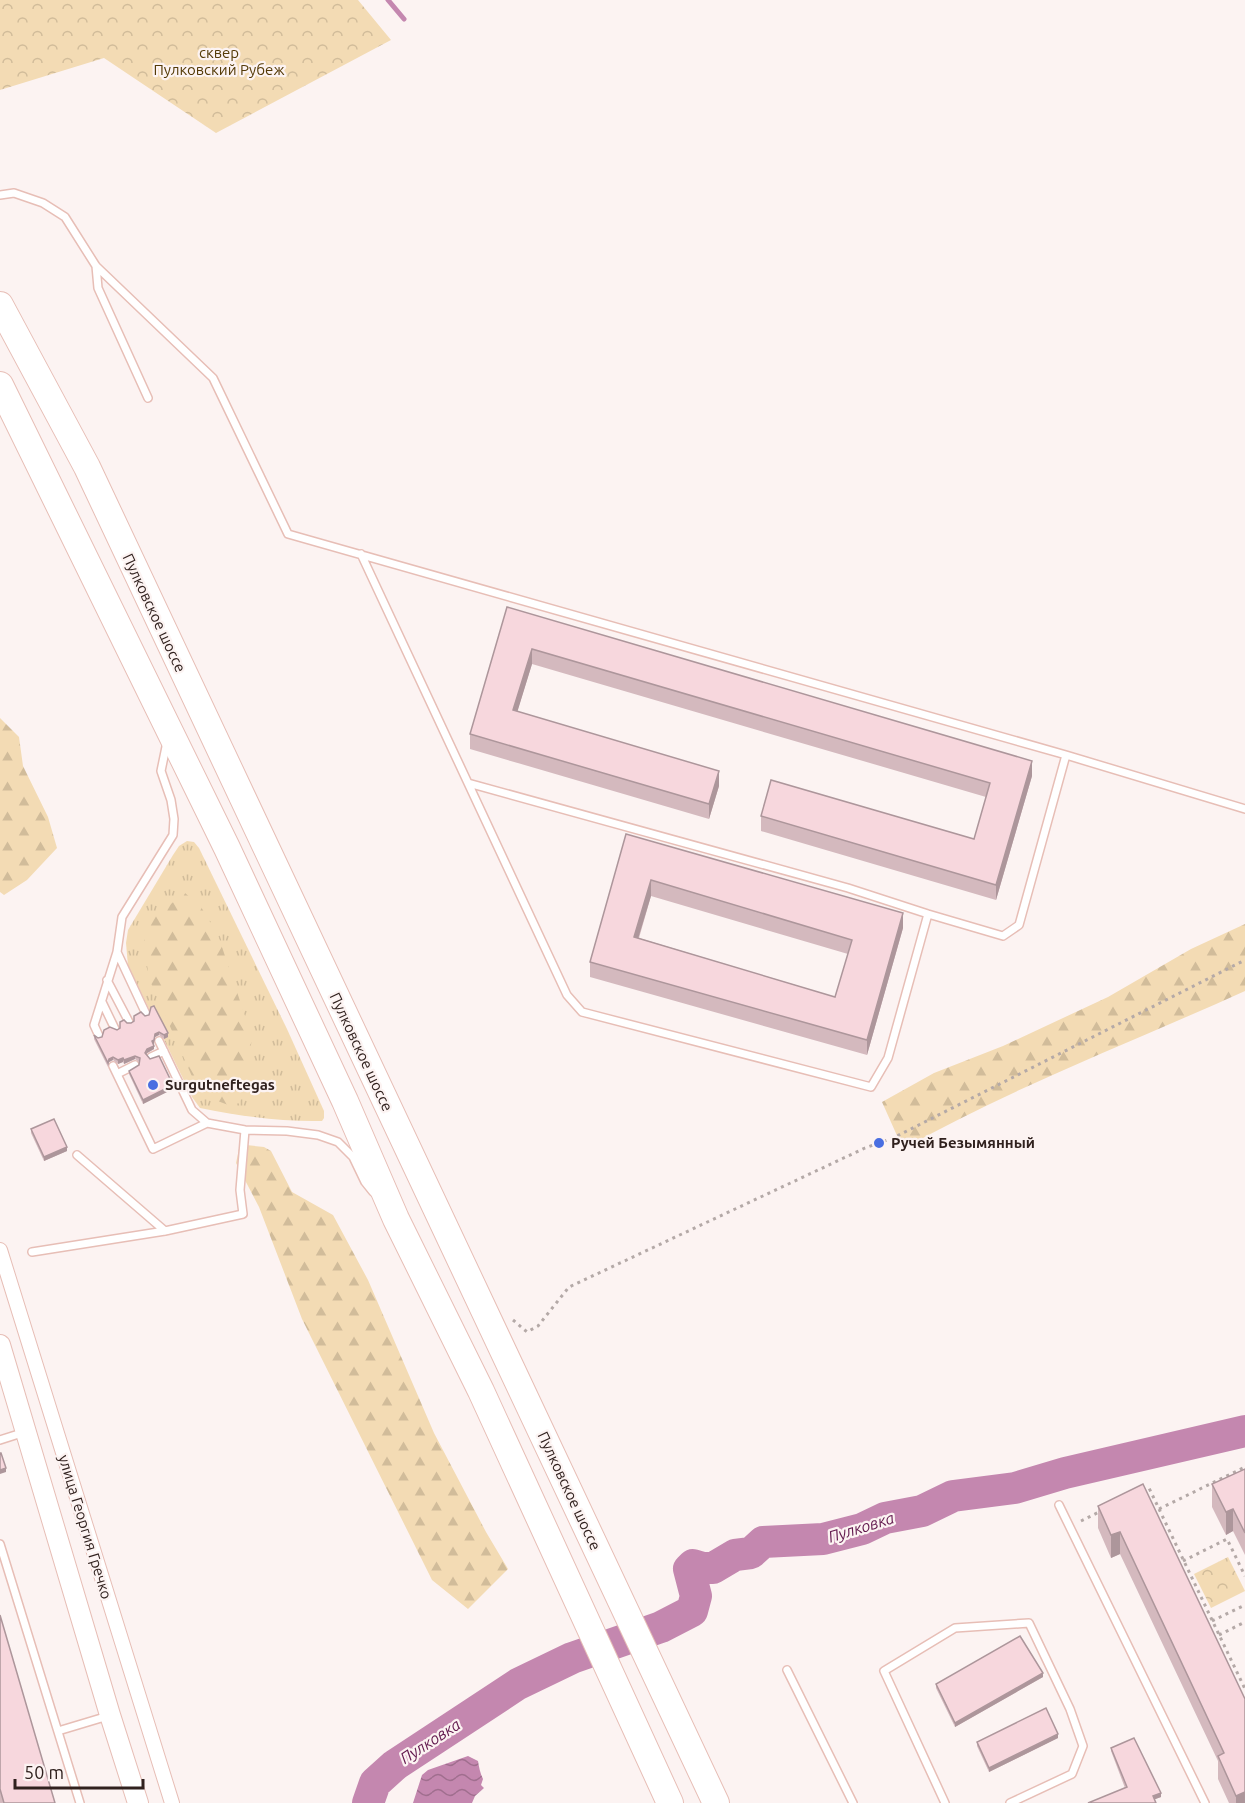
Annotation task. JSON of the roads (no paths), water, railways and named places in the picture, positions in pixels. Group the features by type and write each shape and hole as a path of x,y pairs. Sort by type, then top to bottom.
{"highway":[{"name":"Пулковское шоссе","path":"0,305 87,467 716,1803"},
{"path":"0,385 227,848 330,1069 396,1219 481,1390 670,1803"}],"street":[{"name":"улица Георгия Гречко","path":"0,1250 172,1803"},
{"name":"улица Георгия Гречко","path":"0,1345 138,1803"}],"lane":[{"path":"0,195 14,193 43,203 65,217 96,266 213,378 288,534 1066,755 1245,809"},
{"path":"96,266 98,288 148,398"},
{"path":"361,554 567,995 582,1012 871,1087 888,1058 928,914"},
{"path":"99,1036 94,1025 117,952 122,917 173,835 174,819 171,800 161,771 169,731"},
{"path":"468,783 848,888 1003,936 1019,925 1066,755"},
{"path":"117,952 146,1014"},
{"path":"107,980 129,1022"},
{"path":"102,1002 115,1029"},
{"path":"159,1041 192,1110 207,1123 245,1130 287,1131 318,1135 338,1142 353,1157 365,1182 396,1219"},
{"path":"151,1057 164,1051"},
{"path":"117,1074 134,1065 129,1058"},
{"path":"113,1066 153,1149 207,1123"},
{"path":"32,1252 165,1231 243,1214 240,1190 245,1130"},
{"path":"77,1155 165,1231"},
{"path":"0,1440 27,1432"},
{"path":"1059,1505 1205,1803"},
{"path":"0,1544 80,1803"},
{"path":"945,1803 884,1671 955,1628 1029,1623 1070,1709 1083,1746 1072,1774 1010,1803"},
{"path":"787,1670 853,1803"},
{"path":"58,1731 110,1715"}],"water":[{"path":"468,1756 478,1761 483,1779 481,1785 484,1788 475,1796 472,1803 413,1803 422,1775 428,1770"}],"waterway":[{"path":"388,0 404,19"},
{"name":"Пулковка","path":"368,1803 375,1783 395,1765 518,1684 572,1658 661,1627 692,1611 696,1596 689,1569 693,1565 713,1568 735,1555 751,1553 763,1542 823,1539 862,1529 885,1518 922,1511 953,1496 1015,1488 1065,1473 1245,1431"}],"place":[{"name":"Surgutneftegas","path":"153,1085"},
{"name":"Ручей Безымянный","path":"879,1143"}],"park label":[{"name":"сквер Пулковский Рубеж","path":"219,62"}]}
